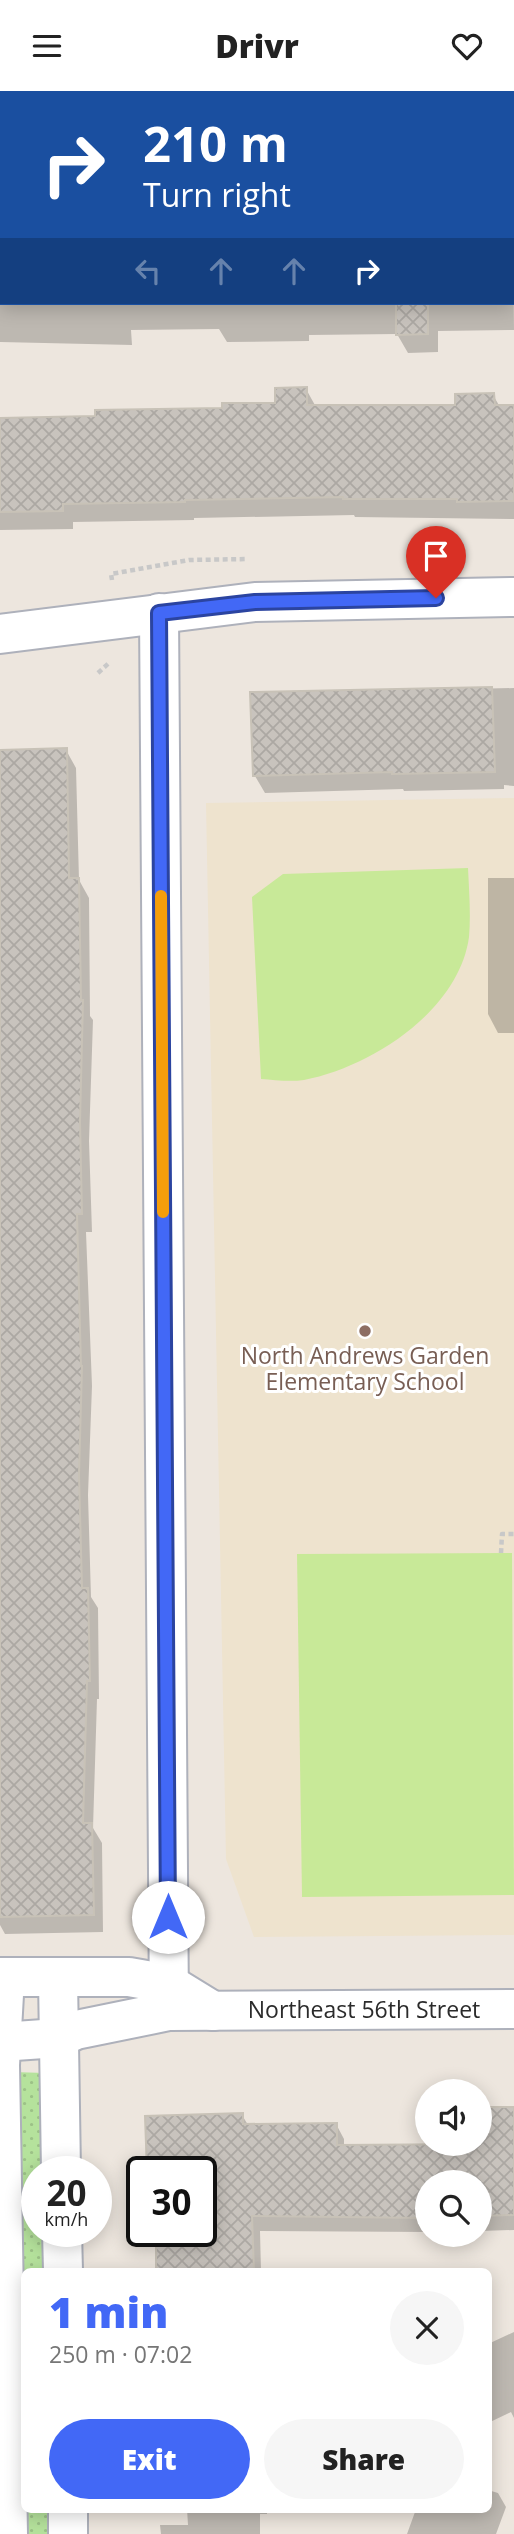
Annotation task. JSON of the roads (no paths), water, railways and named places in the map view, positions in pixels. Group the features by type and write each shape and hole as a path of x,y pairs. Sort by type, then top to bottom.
{"street":[{"path":"0,634 255,602 514,597"},
{"path":"1,2042 58,2038 169,1997 159,613"},
{"path":"3,1977 1,2042 8,2534"},
{"name":"Northeast 56th Street","path":"3,1977 129,1977 169,1997 213,2011 514,2009"},
{"path":"58,1978 61,2156"},
{"path":"62,2247 63,2268"},
{"path":"68,2513 68,2534"}],"place":[{"name":"North Andrews Garden Elementary School","path":"365,1331"}]}
